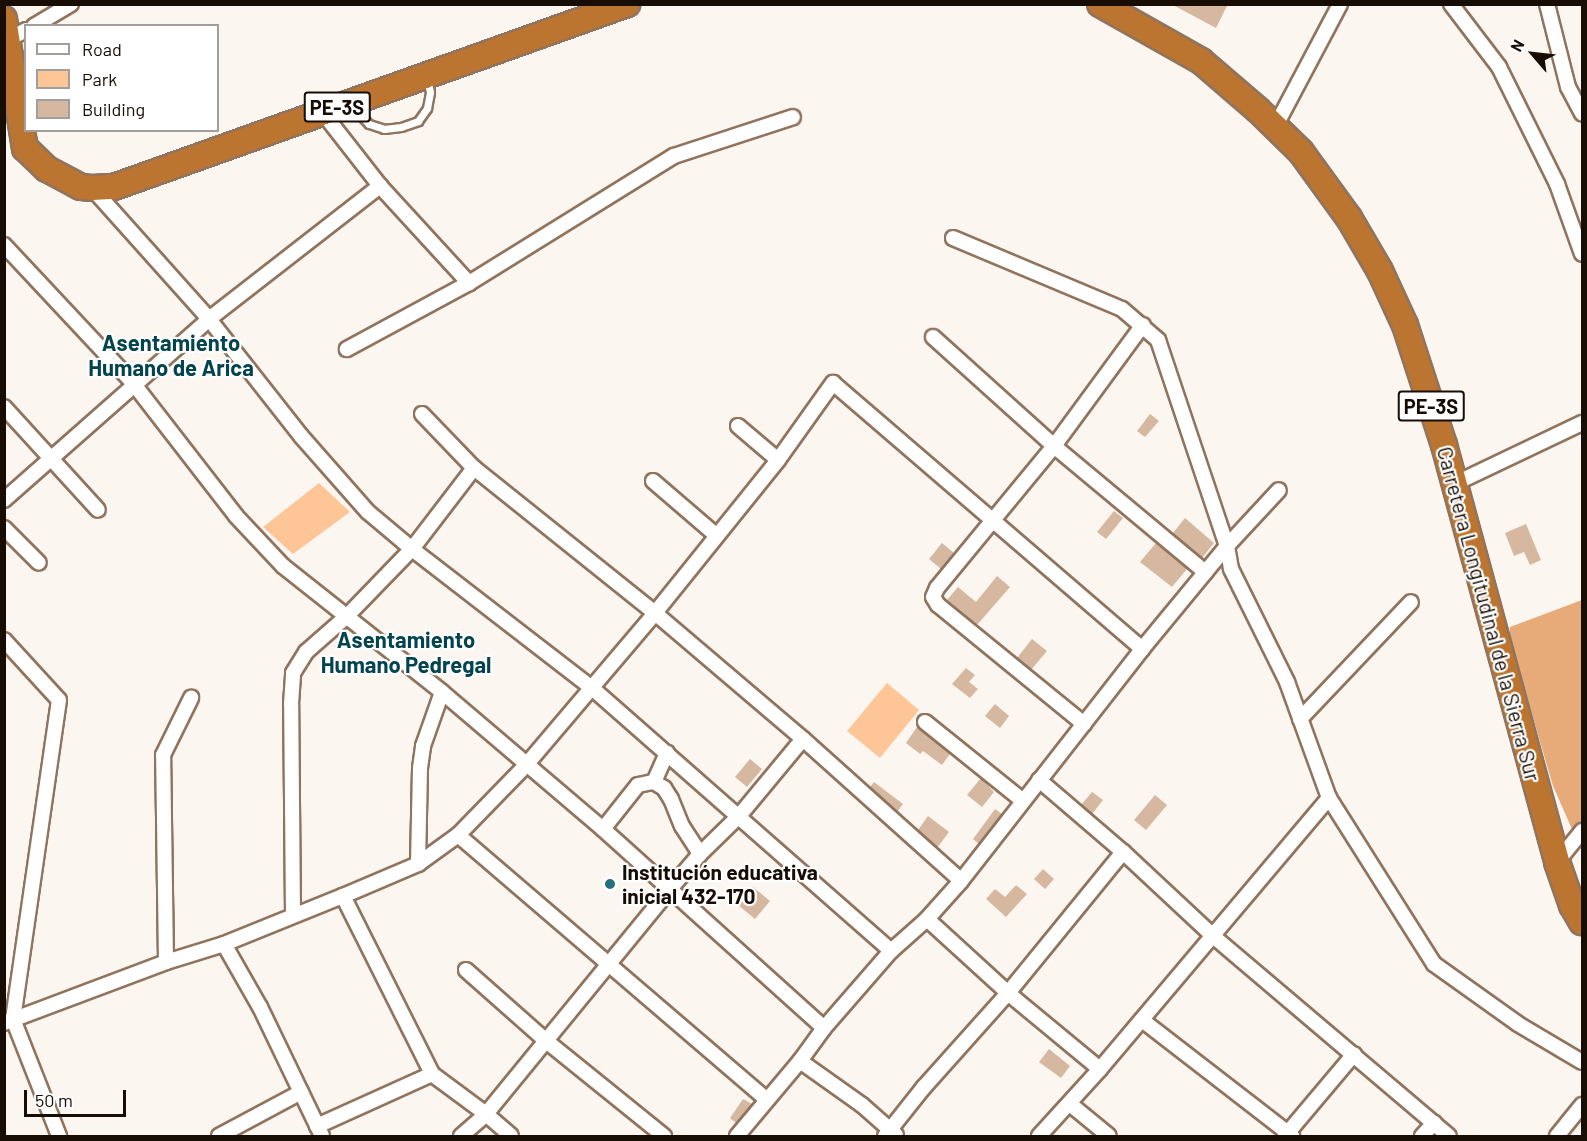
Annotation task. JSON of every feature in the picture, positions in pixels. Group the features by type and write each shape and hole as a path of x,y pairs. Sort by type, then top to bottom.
{"highway":[{"name":"PE-3S","path":"13,29 11,108 26,148 47,169 81,187 93,188 114,187 627,4"},
{"name":"Carretera Longitudinal de la Sierra Sur","path":"1100,4 1201,61 1275,127 1301,152 1349,218 1380,271 1405,325 1454,484 1557,862 1572,905 1582,922"}],"street":[{"path":"37,24 71,4"},
{"path":"1275,127 1340,4"},
{"path":"1451,4 1499,66 1557,184 1582,254"},
{"path":"1547,4 1568,87 1582,113"},
{"path":"323,113 380,186 469,283"},
{"path":"347,349 469,283 674,156 793,117"},
{"path":"4,500 209,318 380,186"},
{"path":"93,188 209,318 331,470 368,512 412,549 592,688 891,951"},
{"path":"952,238 1122,309 1158,340 1238,585 1270,644 1329,798 1434,964 1518,1024 1582,1062"},
{"path":"4,245 134,383 236,516 283,566 442,692 527,764 603,829 824,1028"},
{"path":"1084,724 938,605 933,597 937,588 994,522 1054,446 1143,325"},
{"path":"933,337 1054,446 1205,572"},
{"path":"9,1021 166,962 224,944 343,896 418,864 458,835 527,764 655,613 778,460 833,383 1142,649"},
{"path":"4,407 98,510"},
{"path":"422,414 474,468 655,613 803,739 961,881"},
{"path":"1454,484 1582,423"},
{"path":"738,426 778,460"},
{"path":"293,915 291,704 293,673 306,652 347,616 412,549 474,468"},
{"path":"653,481 717,536"},
{"path":"737,1137 766,1099 800,1061 824,1028 891,951 927,919 961,881 1142,649 1227,546 1280,490"},
{"path":"4,528 39,563"},
{"path":"1300,719 1411,602"},
{"path":"4,639 59,700 9,1021 59,1137"},
{"path":"418,864 420,768 423,746 442,692"},
{"path":"166,962 163,755 190,698"},
{"path":"925,723 1022,800"},
{"path":"461,1137 486,1114 544,1040 670,889 700,854 739,816 803,739"},
{"path":"654,782 667,753"},
{"path":"1040,780 1214,936 1449,1137"},
{"path":"603,829 638,785 654,782 664,788 682,826 700,854"},
{"path":"1039,1137 1214,936 1329,798"},
{"path":"1557,862 1582,831"},
{"path":"458,835 766,1099"},
{"path":"800,1061 862,1105 891,1134 924,1087 1008,993 1123,852"},
{"path":"343,896 432,1074 486,1114 511,1137"},
{"path":"927,919 1008,993 1100,1069"},
{"path":"224,944 260,1007 319,1131 432,1074"},
{"path":"466,970 544,1040 664,1137"},
{"path":"1142,1020 1289,1135 1354,1054"},
{"path":"219,1137 301,1092"},
{"path":"1070,1104 1108,1137"},
{"path":"1557,1137 1582,1105"},
{"path":"1422,1137 1434,1123"}],"lane":[{"path":"349,103 369,124 384,129 401,127 418,121 427,108 430,92 426,75"}],"green space":[{"path":"319,483 350,512 293,554 263,527"},
{"path":"887,683 919,710 880,758 847,731"}],"shaded area":[{"path":"1582,600 1582,841 1579,845 1553,786 1522,680 1510,653 1510,627"}],"building":[{"path":"1171,4 1228,4 1216,28"},
{"path":"1150,414 1159,421 1145,437 1137,431"},
{"path":"1114,511 1123,518 1106,539 1097,532"},
{"path":"1185,518 1214,543 1202,558 1173,533"},
{"path":"1526,524 1541,560 1530,565 1524,552 1514,556 1505,533"},
{"path":"942,543 954,553 941,569 929,559"},
{"path":"1156,543 1187,569 1172,587 1140,562"},
{"path":"997,576 1010,587 977,625 947,600 958,587 976,602"},
{"path":"1032,639 1047,651 1031,670 1017,658"},
{"path":"966,668 975,675 969,682 978,689 970,698 952,684"},
{"path":"995,704 1009,716 1000,728 985,716"},
{"path":"917,727 950,754 942,765 923,751 920,754 906,743"},
{"path":"750,759 762,769 747,787 735,777"},
{"path":"981,778 994,792 982,807 967,795"},
{"path":"874,782 903,804 897,812 870,787"},
{"path":"1092,792 1103,800 1092,814 1081,805"},
{"path":"1155,795 1167,805 1146,830 1134,820"},
{"path":"995,809 1002,814 979,844 973,839"},
{"path":"928,816 949,832 937,848 918,830"},
{"path":"1043,869 1054,879 1045,889 1034,879"},
{"path":"1016,885 1027,894 1006,917 986,899 995,889 1005,897"},
{"path":"753,887 770,901 755,919 738,905"},
{"path":"1049,1049 1070,1066 1061,1078 1039,1062"},
{"path":"743,1099 752,1104 736,1123 730,1118"}],"place":[{"name":"Institución educativa inicial 432-170","path":"610,884"}],"district":[{"name":"Asentamiento Humano de Arica","path":"171,354"},
{"name":"Asentamiento Humano Pedregal","path":"406,652"}]}
